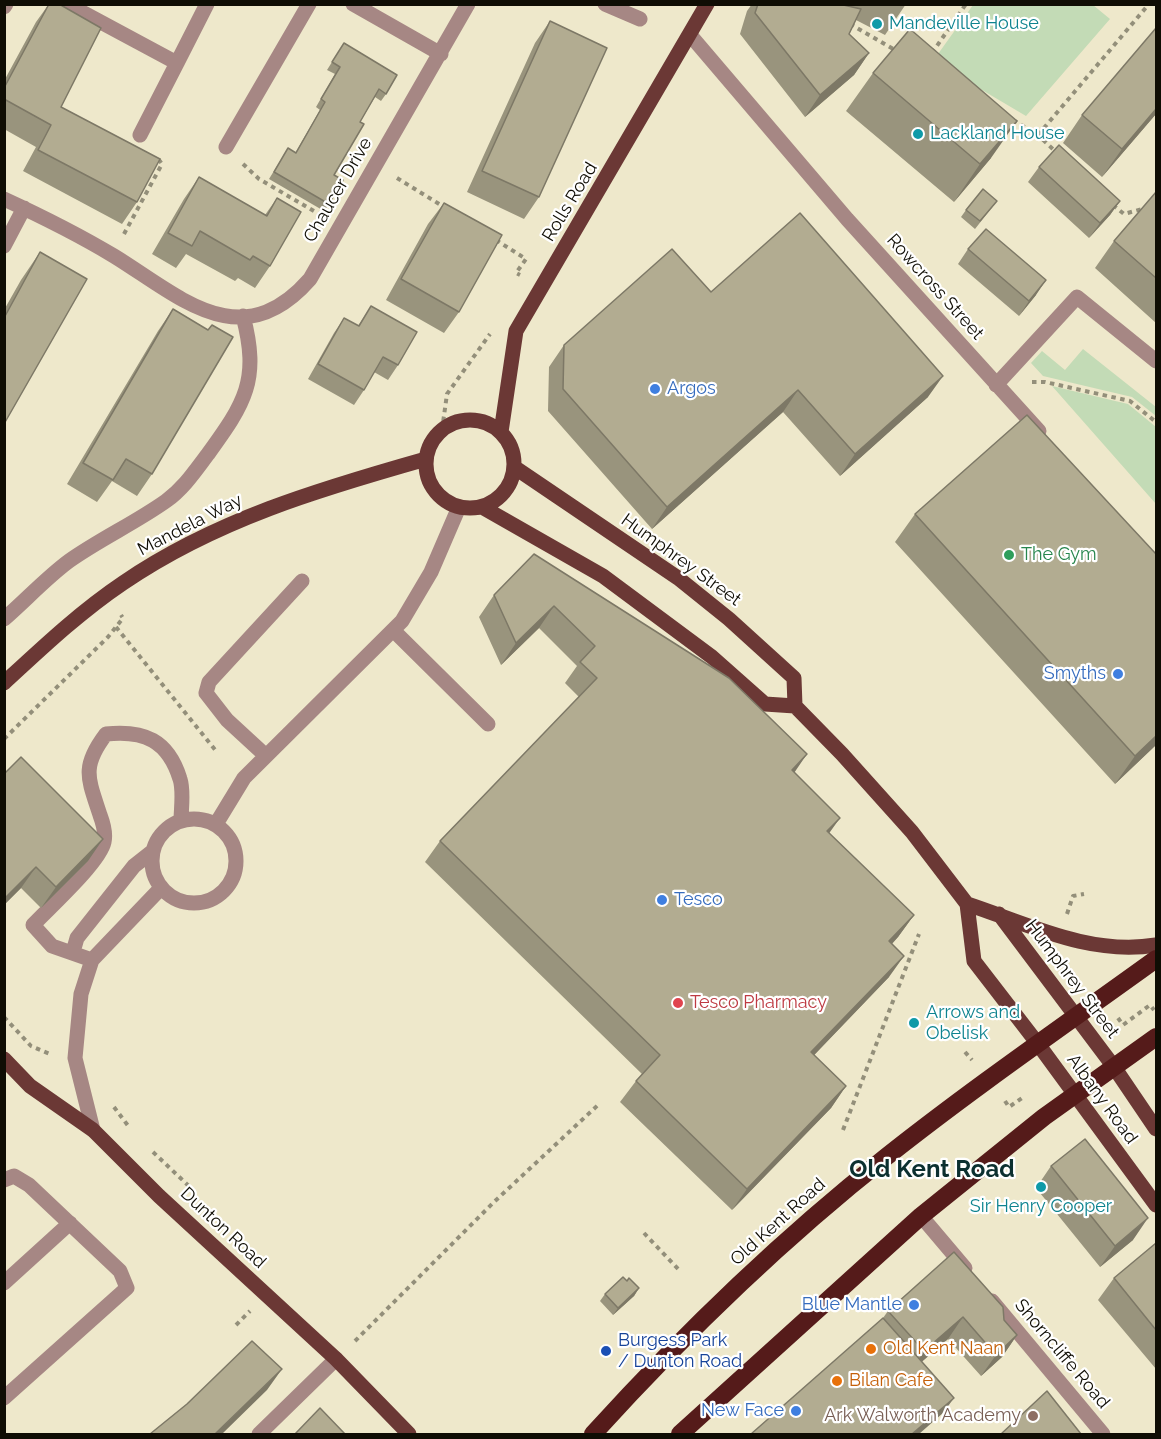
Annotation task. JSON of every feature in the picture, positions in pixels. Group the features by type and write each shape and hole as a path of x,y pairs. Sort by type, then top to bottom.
{"highway":[{"name":"Old Kent Road","path":"593,1434 715,1307 886,1157 1156,959"},
{"path":"680,1434 921,1216 1075,1095 1156,1037"}],"main road":[{"name":"Rolls Road","path":"501,432 512,345 516,332 691,36 707,4"},
{"path":"482,507 505,492 514,467 512,448 501,432 487,423 471,420 455,422 442,430 431,443 426,459 427,475 433,490 445,501 459,507 482,507 603,576 712,657 765,704 795,706 912,832 967,904 974,961 1038,1044"},
{"name":"Mandela Way","path":"4,683 67,625 106,594 211,532 267,508 324,488 426,459"},
{"name":"Humphrey Street","path":"514,467 678,578 729,619 794,678 795,706"},
{"name":"Humphrey Street","path":"967,904 1054,935 1085,942 1113,946 1156,945"},
{"name":"Humphrey Street","path":"999,915 1114,1067"},
{"name":"Albany Road","path":"1038,1044 1156,1205"},
{"name":"Dunton Road","path":"4,1059 30,1086 93,1130 159,1196 336,1359 409,1434"},
{"name":"Albany Road","path":"1114,1067 1156,1129"}],"street":[{"path":"67,4 177,63"},
{"path":"140,135 207,4"},
{"path":"226,147 309,4"},
{"path":"353,4 441,54"},
{"name":"Chaucer Drive","path":"4,199 112,255 196,309 222,316 243,316 283,303 302,288 441,54 468,4"},
{"path":"605,4 640,19"},
{"name":"Rowcross Street","path":"691,36 847,219 1048,441"},
{"path":"4,246 24,208"},
{"path":"996,385 1077,297 1156,361"},
{"path":"4,618 68,561 149,512 184,486 240,408 248,382 250,357 250,344 243,316"},
{"path":"216,824 244,778 265,755 402,621 431,572 459,507"},
{"path":"265,755 227,720 206,693 209,682 302,581"},
{"path":"393,630 488,724"},
{"path":"92,960 52,946 33,925 96,859 104,842 102,820 88,780 92,753 106,734 131,732 157,741 172,762 181,781 181,821"},
{"path":"195,819 216,824 228,836 234,848 236,862 228,886 218,896 206,902 189,904 173,899 161,888 153,869 153,851 159,838 169,827 181,821 195,819"},
{"path":"73,952 77,938 134,866 153,851"},
{"path":"93,1130 75,1058 81,993 92,960 161,888"},
{"path":"4,1180 15,1176 30,1185 120,1271 127,1288 4,1398"},
{"name":"Shorncliffe Road","path":"921,1216 1103,1434"},
{"path":"4,1283 70,1223"},
{"path":"259,1434 336,1359"}],"path":[{"path":"929,57 966,4"},
{"path":"1038,135 1149,4"},
{"path":"842,20 903,54"},
{"path":"1009,118 1038,135 1063,158"},
{"path":"112,255 162,164 140,135"},
{"path":"226,147 259,179 340,226"},
{"path":"375,165 454,213"},
{"path":"1104,197 1124,214 1142,209 1149,215"},
{"path":"491,237 526,259 516,273 540,290"},
{"path":"442,430 447,394 494,327"},
{"path":"1045,382 1130,400 1156,422"},
{"path":"4,739 123,618"},
{"path":"116,627 216,751"},
{"path":"1067,915 1073,896 1084,894"},
{"path":"843,1131 919,934"},
{"path":"1118,1018 1122,1025 1150,1005 1154,1010"},
{"path":"4,1017 31,1046 60,1059"},
{"path":"965,1052 973,1060"},
{"path":"1005,1101 1009,1107 1027,1094"},
{"path":"110,1101 137,1136"},
{"path":"355,1341 494,1202 598,1106"},
{"name":"Dunton Road","path":"146,1144 197,1194"},
{"path":"644,1233 679,1270"},
{"path":"236,1325 250,1311"}],"green space":[{"path":"973,5 1093,5 1110,19 1026,116 933,61"},
{"path":"1083,349 1156,407 1156,416 1132,397 1043,376 1031,363 1042,351 1065,370"},
{"path":"1052,386 1128,404 1156,427 1156,504"}],"building":[{"path":"49,4 59,4 101,28 61,107 160,159 137,202 38,150 51,125 4,99 4,88"},
{"path":"758,4 839,4 861,9 849,34 869,53 820,95 755,13"},
{"path":"550,21 607,48 539,197 482,171"},
{"path":"1156,28 1156,109 1122,149 1082,115"},
{"path":"910,29 1017,121 980,164 873,73"},
{"path":"344,43 397,75 386,94 379,89 360,122 364,124 334,175 343,180 329,204 274,172 288,148 296,153 325,102 321,99 340,67 332,62"},
{"path":"1059,145 1120,201 1100,223 1039,167"},
{"path":"199,177 267,216 277,198 301,212 270,266 253,256 250,260 200,231 192,246 168,233"},
{"path":"983,189 997,201 980,221 966,210"},
{"path":"1156,192 1156,278 1114,241"},
{"path":"444,203 502,235 459,312 401,279"},
{"path":"800,213 943,376 855,454 798,390 667,507 563,389 564,345 672,249 711,292"},
{"path":"986,229 1046,280 1029,301 968,249"},
{"path":"40,252 87,279 4,424 4,318"},
{"path":"371,306 417,332 398,365 383,357 364,390 318,364 344,318 359,326"},
{"path":"173,309 208,330 212,325 233,337 152,474 126,459 113,480 83,463"},
{"path":"1027,415 1156,554 1156,736 1135,756 915,514"},
{"name":"Tesco","path":"534,554 729,678 807,754 792,770 840,818 827,831 914,915 889,941 904,956 811,1052 846,1086 747,1189 636,1081 660,1055 440,841 597,678 580,662 595,646 554,606 516,643 494,595"},
{"path":"21,757 103,839 56,887 36,867 5,898 4,774"},
{"path":"1085,1139 1148,1218 1115,1246 1051,1166"},
{"path":"1156,1243 1156,1330 1114,1278"},
{"path":"954,1252 1003,1307 1004,1320 1017,1335 996,1355 963,1317 924,1351 888,1311"},
{"path":"623,1277 627,1281 629,1278 639,1288 618,1308 605,1294"},
{"path":"883,1318 954,1398 912,1434 751,1434"},
{"path":"252,1341 282,1369 215,1434 150,1434 187,1404"},
{"name":"Ark Walworth Academy","path":"1047,1391 1081,1434 1001,1434"},
{"path":"320,1408 345,1434 295,1434"}],"place":[{"name":"Mandeville House","path":"877,24"},
{"name":"Lackland House","path":"918,134"},
{"name":"Argos","path":"655,389"},
{"name":"The Gym","path":"1009,555"},
{"name":"Smyths","path":"1118,674"},
{"name":"Tesco","path":"662,900"},
{"name":"Tesco Pharmacy","path":"678,1003"},
{"name":"Arrows and Obelisk","path":"914,1023"},
{"name":"Sir Henry Cooper","path":"1041,1187"},
{"name":"Blue Mantle","path":"914,1305"},
{"name":"Old Kent Naan","path":"871,1349"},
{"name":"Burgess Park / Dunton Road","path":"606,1351"},
{"name":"Bilan Cafe","path":"837,1381"},
{"name":"New Face","path":"796,1411"},
{"name":"Ark Walworth Academy","path":"1033,1416"}],"district":[{"name":"Old Kent Road","path":"932,1170"}]}
